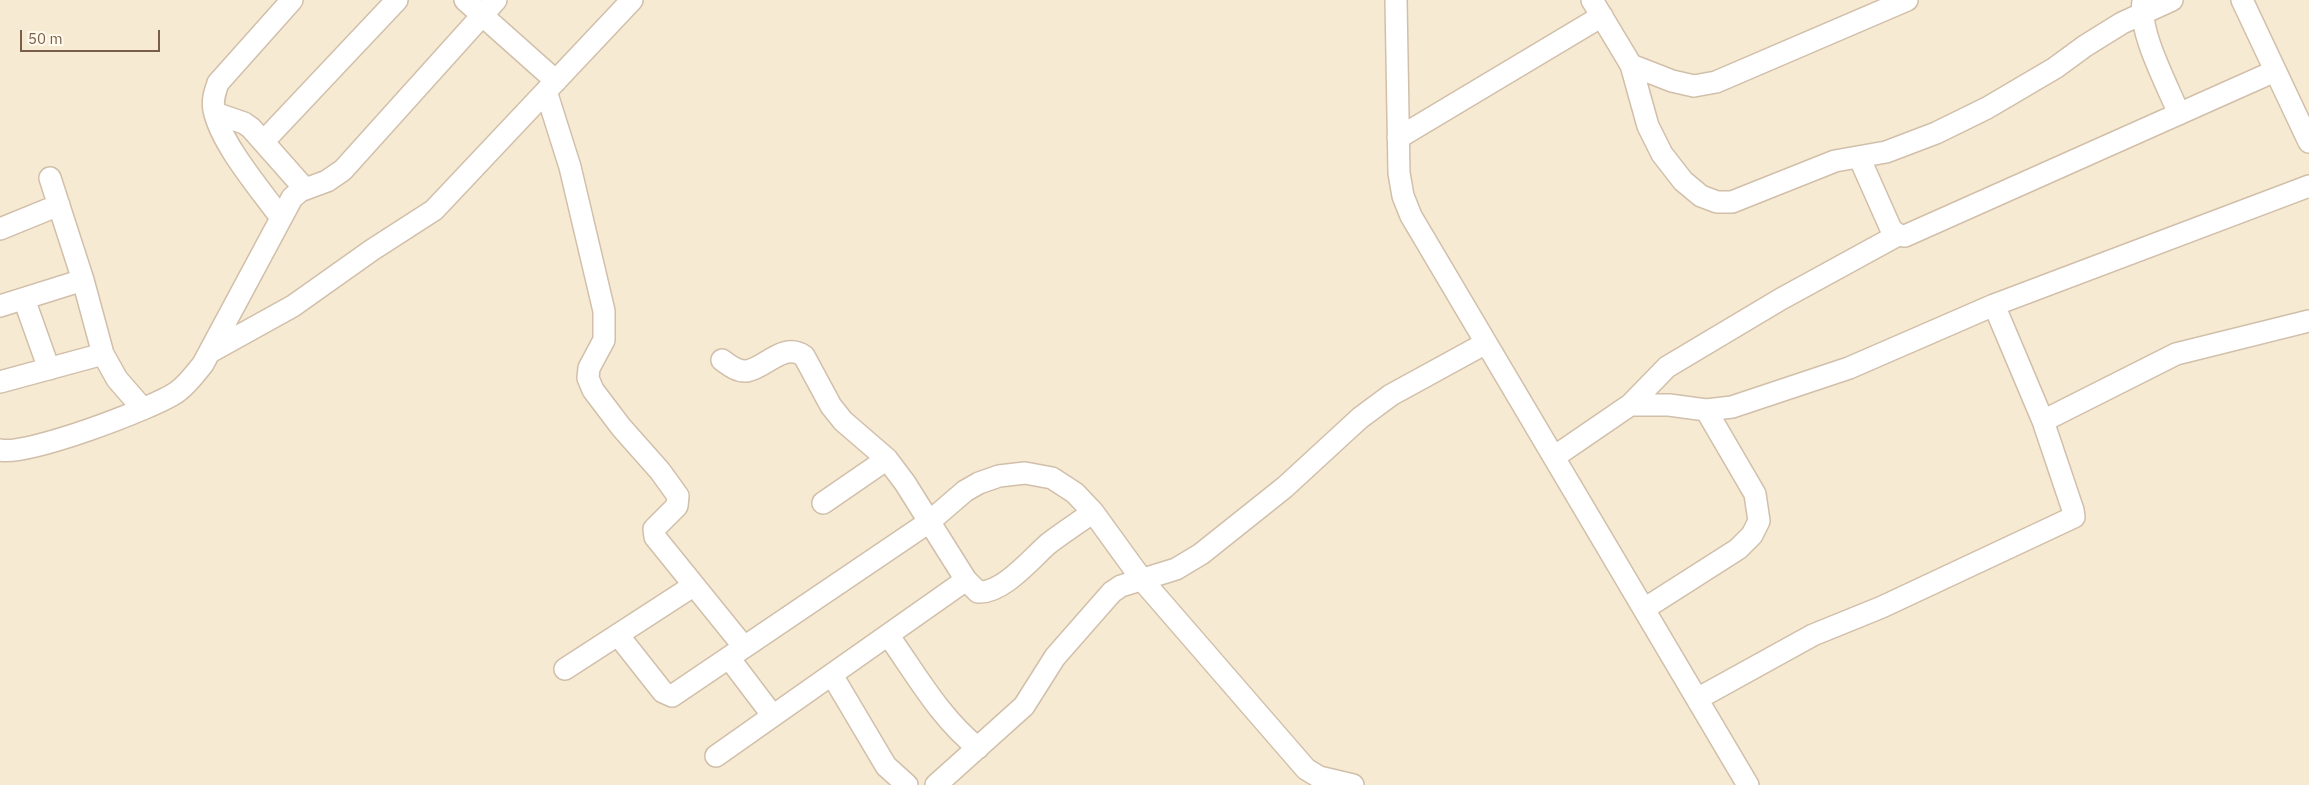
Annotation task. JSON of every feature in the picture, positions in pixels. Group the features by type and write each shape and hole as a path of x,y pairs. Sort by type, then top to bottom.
{"street":[{"path":"281,218 227,142 215,113 214,96 218,83 292,0"},
{"path":"264,141 397,0"},
{"path":"465,0 551,86 604,311 604,340 590,368 588,378 594,390 621,426 674,488 679,501 677,506 656,527 654,533 693,586 736,653 773,716"},
{"path":"0,450 32,446 108,424 176,393 186,385 210,352 292,198 305,189 327,181 344,170 496,0"},
{"path":"210,352 293,306 372,250 434,210 632,0"},
{"path":"1396,0 1399,173 1403,196 1411,216 1748,785"},
{"path":"1632,65 1672,81 1694,86 1716,82 1907,0"},
{"path":"1398,138 1597,8 1632,65 1648,126 1662,154 1683,181 1701,196 1717,202 1732,202 1835,161 1886,152 1936,134 1995,103 2055,68 2085,46 2122,23 2142,7 2172,0"},
{"path":"2242,0 2309,142"},
{"path":"2142,7 2148,38 2179,114"},
{"path":"1859,157 1891,229 1898,235 1905,236 2275,71"},
{"path":"2288,96 2309,100"},
{"path":"215,113 244,123 264,141 305,189"},
{"path":"50,178 83,280 103,354 117,379 143,409"},
{"path":"1630,405 1669,405 1706,410 1732,407 1849,368 1994,305 2309,186"},
{"path":"0,228 59,205"},
{"path":"1554,457 1630,405 1667,367 1781,298 1898,235"},
{"path":"0,306 83,280"},
{"path":"24,299 48,369"},
{"path":"1697,699 1814,635 1882,608 2074,517 2042,421 1994,305"},
{"path":"2042,421 2176,354 2309,321"},
{"path":"936,785 1024,706 1055,657 1112,592 1121,586 1176,569 1201,554 1285,488 1360,418 1391,395 1486,343"},
{"path":"722,360 734,368 747,371 782,353 790,351 799,352 804,356 831,406 843,421 887,459 905,483 966,580 978,592 991,591 1016,574 1049,544 1093,512"},
{"path":"0,382 103,354"},
{"path":"1644,609 1738,549 1752,535 1759,521 1755,494 1706,410"},
{"path":"823,503 887,459"},
{"path":"618,635 668,696 677,694 929,522 965,491 979,483 1000,476 1025,473 1052,478 1075,493 1093,512 1143,580 1306,769 1319,777 1352,785"},
{"path":"716,756 966,580"},
{"path":"565,669 693,586"},
{"path":"888,635 946,718 958,732 978,748"},
{"path":"832,674 886,766 907,785"}],"shaded area":[{"path":"0,0 2309,0 2309,785 0,785"}]}
